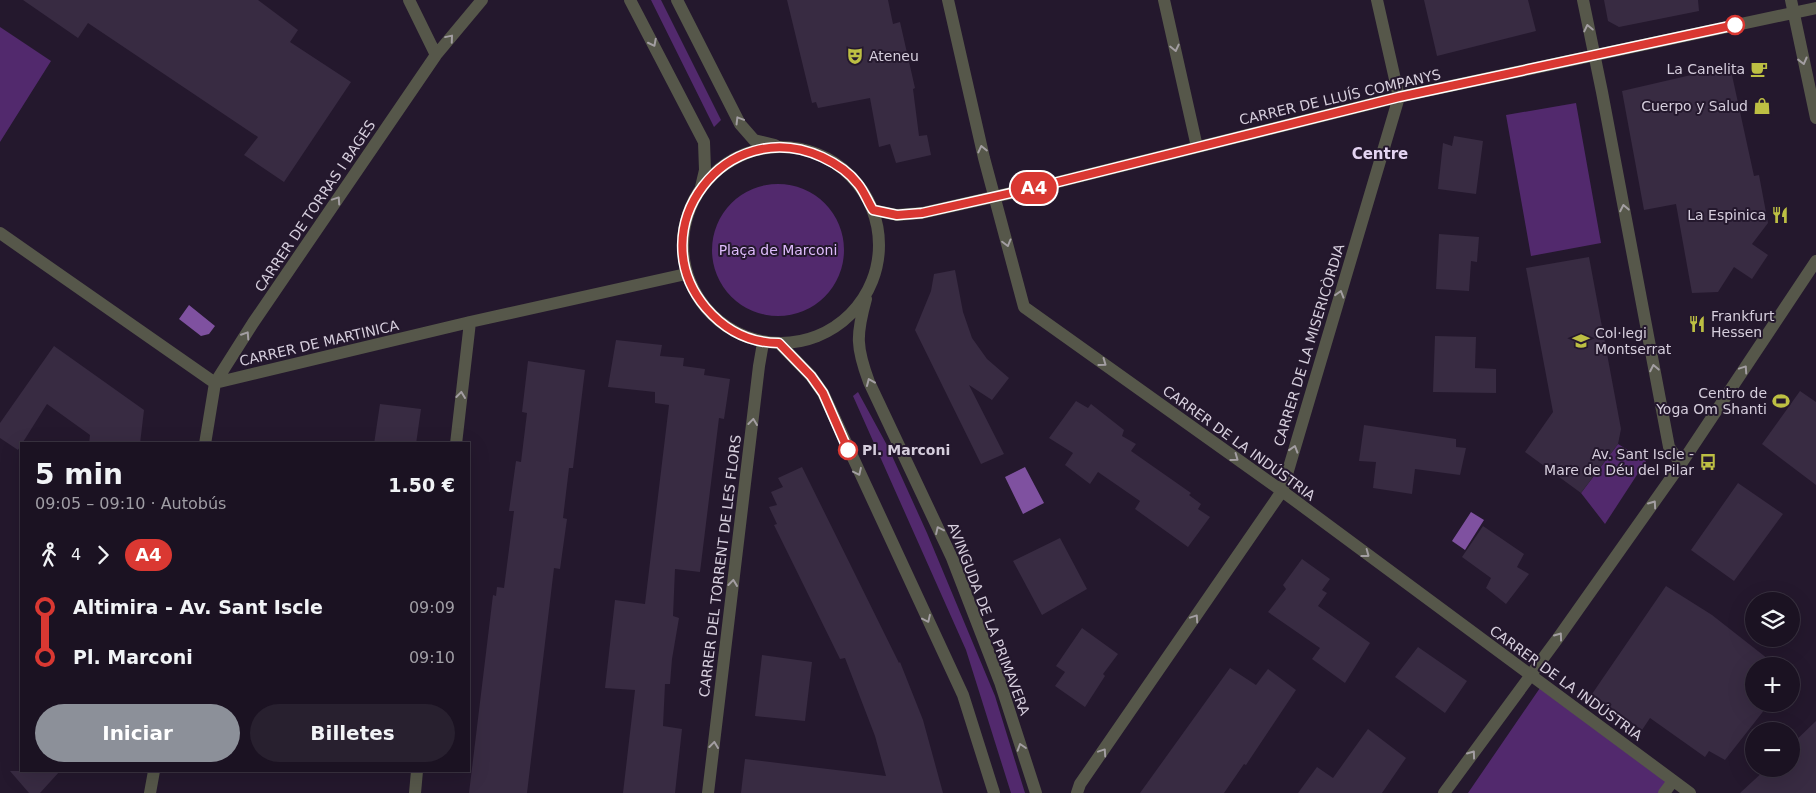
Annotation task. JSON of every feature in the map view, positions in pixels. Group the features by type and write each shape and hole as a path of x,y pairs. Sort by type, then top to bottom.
{"street":[{"path":"409,0 436,55"},
{"name":"CARRER DE TORRAS I BAGES","path":"205,442 215,383 436,55 482,0"},
{"path":"630,0 704,142 705,170 701,186 687,214 682,244 686,274 698,299 715,319 738,334 764,343 795,343 824,334 850,316 868,291 877,265 879,237 873,210 858,183 835,163 807,150 777,146 754,140 740,124 677,0"},
{"name":"CARRER DE LA INDÚSTRIA","path":"948,0 1024,307 1282,491 1690,793"},
{"path":"1164,0 1197,147"},
{"name":"CARRER DE LA MISERICÒRDIA","path":"1077,793 1080,784 1282,491 1399,97 1377,0"},
{"path":"1583,0 1669,447 1681,464"},
{"path":"1790,0 1816,118"},
{"name":"CARRER DE LLUÍS COMPANYS","path":"873,210 897,215 922,213 1399,97 1816,8"},
{"path":"701,186 722,166 739,156 748,152 777,146"},
{"path":"0,233 215,383"},
{"path":"1444,793 1681,464 1816,261"},
{"name":"CARRER DE MARTINICA","path":"215,383 470,322 686,274"},
{"name":"AVINGUDA DE LA PRIMAVERA","path":"868,291 858,325 860,360 952,558 1000,682 1036,793"},
{"path":"456,442 470,322"},
{"name":"CARRER DEL TORRENT DE LES FLORS","path":"708,793 759,366 764,343"},
{"path":"779,343 811,376 823,393 963,695 994,793"},
{"path":"150,793 154,772"},
{"path":"415,793 417,772"},
{"path":"1664,793 1673,781"}],"green space":[{"path":"651,0 661,0 721,120 714,127"},
{"path":"0,27 51,61 0,142"},
{"path":"1576,103 1601,243 1531,256 1506,115"},
{"name":"Plaça de Marconi","path":"778,184 791,185 803,189 825,203 839,225 843,237 843,263 839,275 825,297 803,311 791,315 778,316 765,315 753,311 731,297 717,275 713,263 712,250 713,237 717,225 731,203 753,189 765,185"},
{"path":"858,392 888,447 927,533 995,696 1025,793 1011,793 966,650 853,396"},
{"path":"1618,444 1646,461 1605,524 1581,493"},
{"path":"1542,685 1673,781 1664,793 1468,793"}],"shaded area":[{"path":"189,305 215,326 209,334 201,336 179,319"},
{"path":"1025,467 1044,503 1023,514 1005,477"},
{"path":"1471,512 1484,520 1465,550 1452,541"}],"building":[{"path":"23,0 258,0 298,30 290,42 351,82 284,182 244,155 258,137 88,23 78,38"},
{"name":"Ateneu","path":"787,0 888,0 893,24 900,22 915,88 913,89 919,136 927,135 931,155 896,163 890,144 879,147 870,98 818,108 816,102 812,103"},
{"path":"1424,0 1528,0 1536,31 1437,56"},
{"path":"1604,0 1698,0 1699,11 1619,27 1608,21"},
{"path":"1730,66 1754,176 1759,175 1768,223 1752,244 1768,255 1752,279 1734,267 1718,292 1692,293 1676,204 1644,210 1622,91"},
{"path":"1454,136 1483,141 1476,194 1438,189 1443,143 1452,146"},
{"path":"1439,234 1479,237 1477,262 1471,261 1469,291 1436,289"},
{"path":"1589,257 1621,429 1618,444 1581,493 1525,452 1553,412 1526,268"},
{"path":"955,270 963,312 972,338 987,359 1009,378 992,400 969,385 1004,454 981,464 915,330 931,291 934,274"},
{"path":"1435,336 1476,337 1475,368 1496,369 1496,393 1433,392"},
{"path":"616,340 662,345 660,356 684,358 683,366 705,369 704,375 730,379 724,419 719,418 700,572 675,569 673,616 679,618 670,684 665,684 663,726 682,729 675,793 623,793 635,690 605,688 615,600 645,604 669,405 655,403 655,392 608,387"},
{"path":"54,346 144,410 140,442 89,442 90,435 47,404 23,442 20,442 18,450 0,438 0,423"},
{"path":"528,361 585,370 573,468 569,468 563,518 567,519 560,569 554,568 527,793 469,793 493,595 496,596 497,587 504,588 514,511 509,511 516,461 521,462 527,413 522,412"},
{"path":"1800,391 1816,402 1816,485 1762,444"},
{"path":"1076,401 1088,408 1091,404 1124,430 1122,436 1136,444 1131,451 1191,493 1189,495 1201,504 1198,509 1210,517 1188,547 1135,509 1140,501 1098,472 1090,484 1065,465 1073,453 1049,438"},
{"path":"380,404 421,409 416,442 374,442"},
{"path":"1364,425 1456,439 1456,447 1466,448 1460,475 1415,469 1412,494 1373,488 1376,462 1359,461"},
{"path":"802,467 900,662 923,720 943,793 741,793 745,759 886,776 875,736 845,658 840,659 774,525 777,524 769,507 777,505 771,492 783,487 778,478"},
{"path":"1738,483 1783,514 1734,581 1691,550"},
{"path":"1483,526 1524,554 1517,567 1529,574 1506,604 1486,588 1491,578 1462,557"},
{"path":"1060,538 1087,589 1042,615 1013,561"},
{"path":"1302,559 1330,579 1322,590 1327,593 1318,606 1370,643 1345,683 1312,659 1320,648 1268,612 1286,589 1283,585"},
{"path":"1666,586 1712,615 1745,641 1745,647 1753,647 1766,657 1745,657 1745,712 1763,712 1755,722 1745,722 1745,735 1725,760 1709,751 1705,757 1650,718 1642,730 1592,694"},
{"path":"1082,628 1118,654 1103,674 1105,676 1085,707 1055,686 1065,672 1056,666"},
{"path":"1418,647 1467,681 1445,713 1395,677"},
{"path":"762,655 812,662 805,721 755,716"},
{"path":"1230,668 1256,685 1268,669 1296,690 1246,765 1244,764 1224,793 1140,793"},
{"path":"1816,721 1816,793 1740,793 1757,777 1800,777 1800,736"},
{"path":"1368,729 1406,758 1382,793 1298,793 1317,767 1333,778"},
{"path":"10,771 59,772 40,793 29,793"}],"bus line":[{"name":"A4","path":"848,450 823,393 811,376 779,343 764,343 738,334 715,319 698,299 686,274 682,244 687,214 701,186 722,166 748,152 777,146 807,150 835,163 858,183 873,210 897,215 922,213 1038,187 1399,97 1735,25"}],"place":[{"name":"Ateneu","path":"855,56"},
{"name":"La Canelita","path":"1759,69"},
{"name":"Cuerpo y Salud","path":"1762,106"},
{"name":"La Espinica","path":"1780,215"},
{"name":"Frankfurt Hessen","path":"1697,324"},
{"name":"Col·legi Montserrat","path":"1581,341"},
{"name":"Centro de Yoga Om Shanti","path":"1781,401"},
{"name":"Pl. Marconi","path":"848,450"},
{"name":"Av. Sant Iscle - Mare de Déu del Pilar","path":"1708,462"}],"district":[{"name":"Centre","path":"1380,154"}]}
